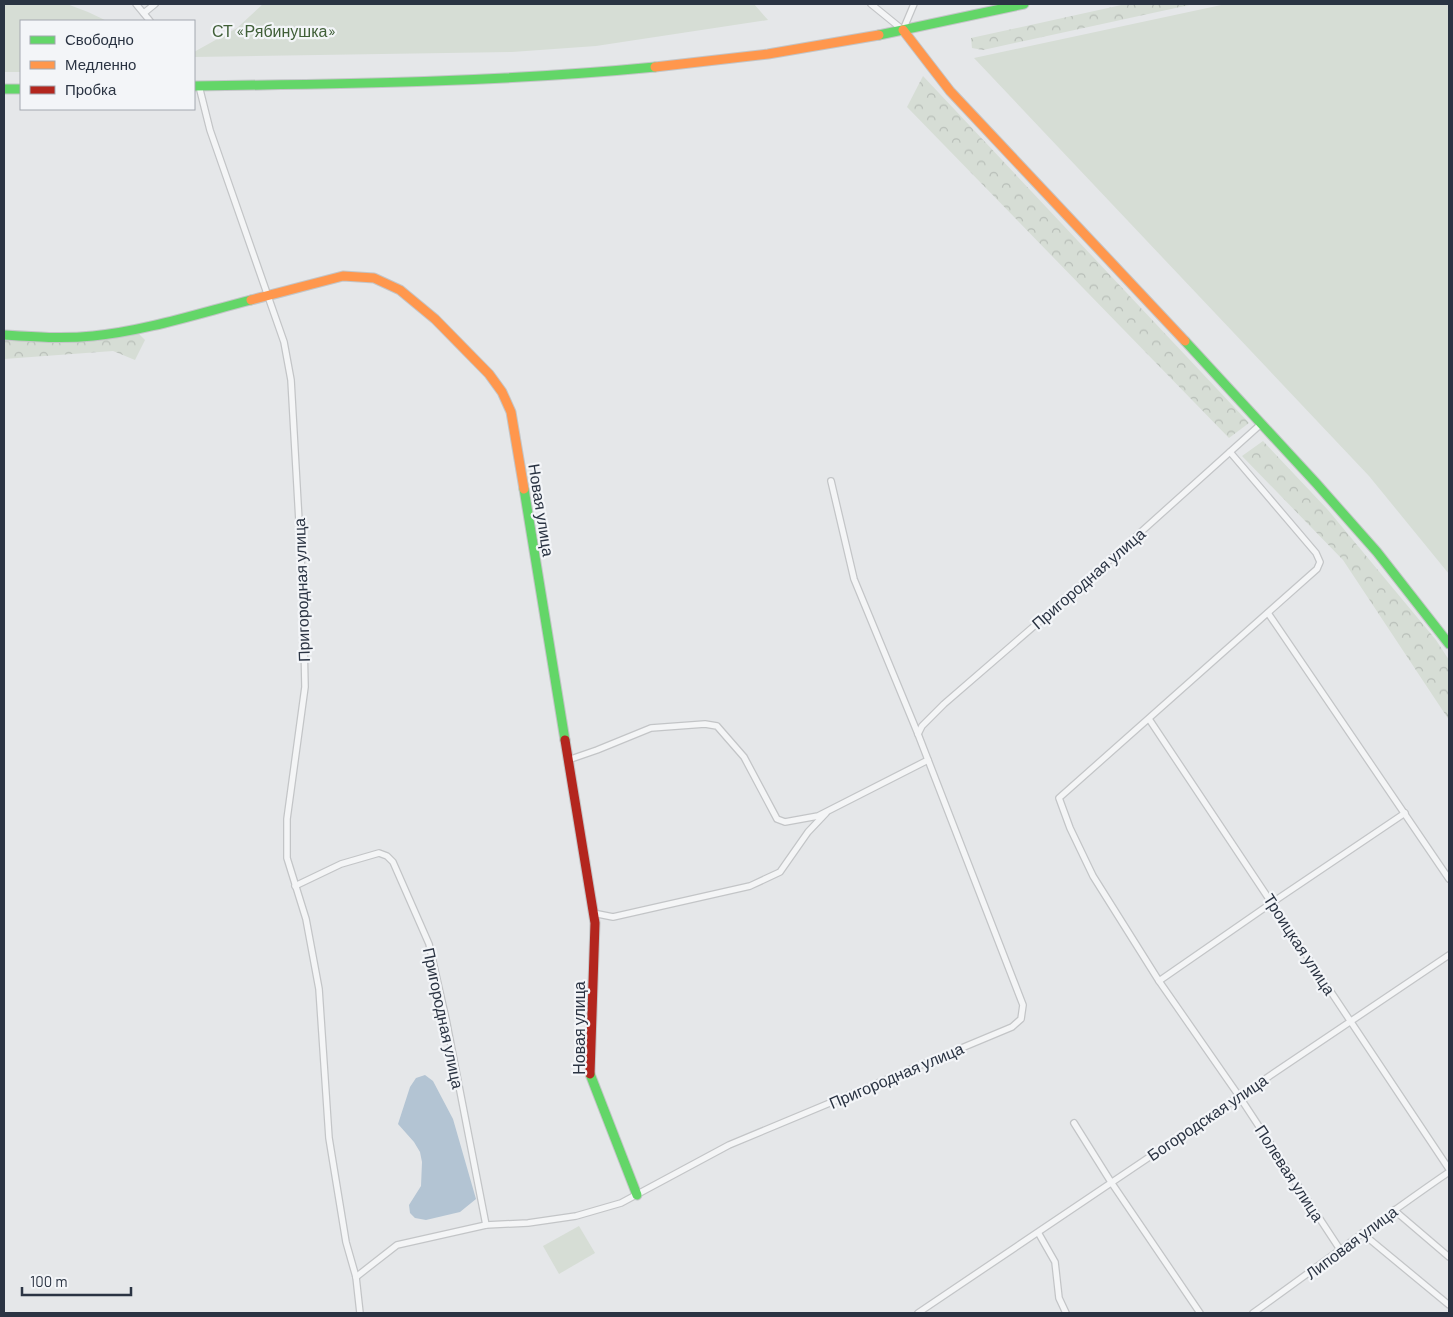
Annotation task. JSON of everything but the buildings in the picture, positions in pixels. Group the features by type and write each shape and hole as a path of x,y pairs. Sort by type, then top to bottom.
{"street":[{"path":"136,4 149,20"},
{"path":"144,13 155,4"},
{"path":"872,4 903,30 950,91 1094,243 1316,483 1377,552 1449,644"},
{"path":"903,30 914,4"},
{"path":"197,86 418,83 575,74 775,53 834,44 1024,4"},
{"name":"Пригородная улица","path":"197,86 210,130 284,342 291,380 303,592 304,687 287,819 287,858 306,919 319,989 329,1138 346,1242 356,1277 360,1313"},
{"path":"4,89 20,89"},
{"name":"Новая улица","path":"4,335 55,338 94,336 143,327 343,276 374,278 400,290 434,319 489,374 502,392 511,412 595,923 590,1074 637,1195"},
{"name":"Пригородная улица","path":"918,734 922,726 944,704 1092,576 1261,424"},
{"path":"1230,452 1316,553 1320,562 1317,569 1059,798 1070,828 1093,876 1159,981 1239,1096"},
{"name":"Пригородная улица","path":"356,1277 397,1245 486,1225 528,1223 576,1216 620,1203 729,1146 1003,1030 1021,1019 1023,1006 918,734 854,579 831,482"},
{"path":"1268,613 1449,879"},
{"name":"Троицкая улица","path":"1149,719 1273,902 1349,1021 1449,1170"},
{"path":"568,760 650,728 706,724 717,726 744,757 777,819 785,822 818,816 928,760"},
{"path":"593,913 613,917 750,886 780,872 808,832 829,810"},
{"path":"1159,981 1405,813"},
{"name":"Пригородная улица","path":"295,886 341,864 379,853 387,856 392,862 429,944 446,1019 486,1225"},
{"name":"Богородская улица","path":"918,1313 1039,1234 1111,1182 1449,955"},
{"name":"Полевая улица","path":"1239,1096 1341,1250"},
{"path":"1074,1123 1111,1182 1200,1313"},
{"name":"Липовая улица","path":"1253,1313 1449,1170"},
{"path":"1394,1210 1449,1257"},
{"path":"1039,1234 1055,1262 1059,1298 1066,1313"},
{"path":"1362,1234 1449,1305"}],"green space":[{"path":"4,4 67,4 105,20 20,20 20,72 4,72"},
{"name":"СТ «Рябинушка»","path":"263,4 754,4 768,20 596,46 512,52 195,57 195,51 237,28"},
{"path":"1126,4 1194,4 983,50 972,48 971,38"},
{"path":"1226,4 1449,4 1449,574 1369,476 974,58"},
{"path":"923,76 1249,423 1229,438 907,107"},
{"path":"137,332 145,340 135,360 113,351 4,359 4,337"},
{"path":"1263,441 1328,510 1436,640 1449,660 1449,720 1343,560 1242,456"},
{"path":"579,1226 595,1253 559,1274 543,1246"}],"water":[{"path":"425,1075 433,1081 453,1119 476,1199 460,1212 426,1220 415,1218 410,1213 409,1205 421,1186 422,1162 420,1152 414,1142 398,1124 410,1087 416,1078"}],"traffic: fast":[{"path":"879,35 1024,4"},
{"path":"195,86 482,79 655,67"},
{"path":"4,89 20,89"},
{"path":"4,335 71,337 113,334 251,300"},
{"path":"1185,341 1377,552 1449,644"},
{"path":"524,489 565,740"},
{"path":"590,1074 637,1195"}],"traffic: slow":[{"path":"903,30 950,91 1185,341"},
{"path":"655,67 768,54 879,35"},
{"path":"251,300 343,276 374,278 400,290 435,319 489,374 502,392 511,412 524,489"}],"traffic: jam":[{"path":"565,740 595,923 590,1074"}]}
